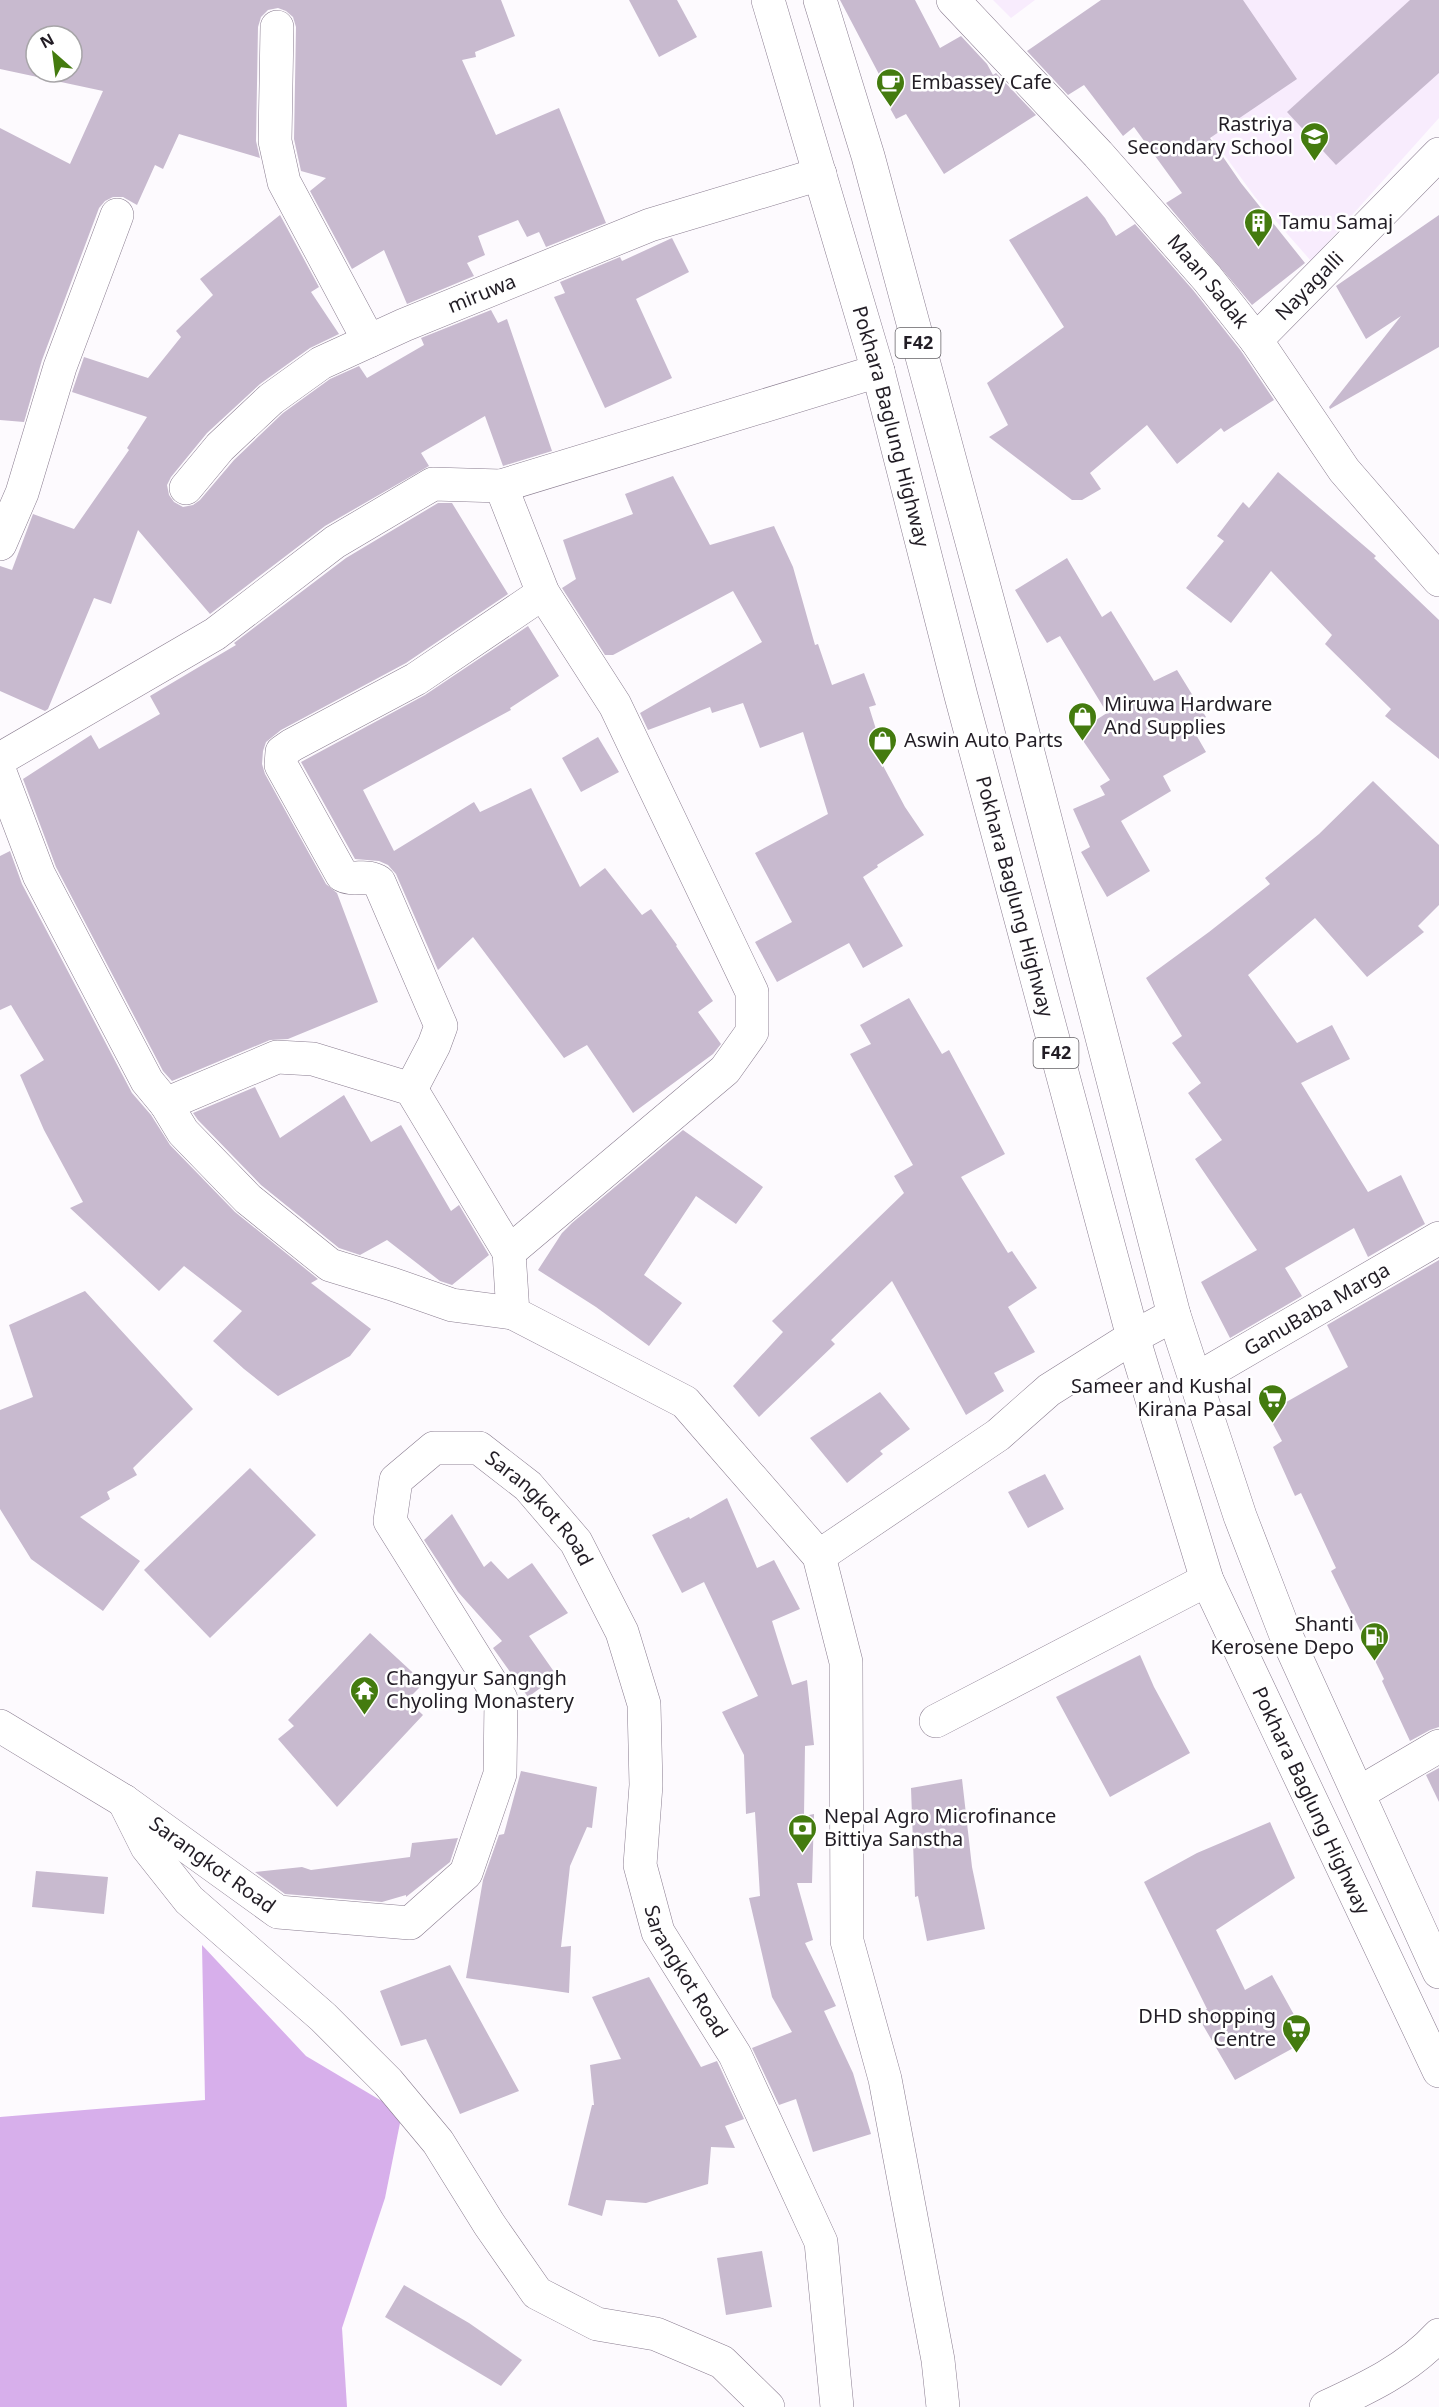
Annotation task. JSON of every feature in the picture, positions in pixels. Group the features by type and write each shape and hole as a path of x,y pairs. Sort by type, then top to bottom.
{"main road":[{"name":"Pokhara Baglung Highway","path":"768,0 878,371 961,696 1133,1337 1207,1580 1439,2071"},
{"name":"F42","path":"820,0 871,167 1011,687 1174,1315 1240,1516 1281,1622 1439,1972"},
{"name":"Maan Sadak","path":"953,0 1098,154 1207,278 1256,340 1344,470 1439,580"},
{"path":"277,27 275,141 284,182 369,341"},
{"name":"Nayagalli","path":"1256,340 1439,154"},
{"name":"miruwa","path":"186,488 220,447 271,399 321,363 650,225 820,174"},
{"path":"0,544 22,494 60,367 117,215"},
{"path":"0,759 215,634 335,542 433,484 501,486 878,371"},
{"path":"501,486 543,593 615,705 752,992 752,1032 725,1070 509,1252"},
{"path":"411,1089 434,1045 441,1026 379,882 372,877 348,879 342,875 281,765 282,752 416,679 543,593"},
{"path":"0,772 39,875 147,1081 166,1104 183,1132 248,1199 330,1265 452,1305 513,1313 685,1402 819,1556 846,1662 847,1941 885,2079 938,2360 943,2407"},
{"path":"166,1104 277,1057 313,1059 411,1089 509,1252 513,1313"},
{"name":"GanuBaba Marga","path":"1195,1380 1439,1238"},
{"path":"819,1556 998,1435 1049,1390 1133,1337 1174,1315"},
{"name":"Sarangkot Road","path":"0,1726 124,1801 278,1912 410,1923 466,1873 500,1774 501,1699 390,1521 396,1480 434,1449 479,1448 528,1486 576,1542 622,1632 644,1704 646,1785 640,1865 658,1932 735,2055 821,2242 837,2407"},
{"path":"936,1721 1207,1580"},
{"path":"1359,1793 1439,1746"},
{"path":"124,1801 147,1848 189,1900 323,2016 387,2082 438,2142 489,2224 537,2293 597,2324 656,2334 722,2362 768,2407"},
{"path":"1326,2407 1372,2386 1423,2352 1439,2335"}],"shaded area":[{"path":"993,0 1035,0 1011,18"},
{"name":"Rastriya Secondary School","path":"1118,0 1439,0 1439,118 1311,261 1255,197 1204,127"},
{"path":"202,1945 306,2056 402,2113 385,2198 342,2328 347,2407 0,2407 0,2117 205,2100"}],"building":[{"path":"0,0 501,0 515,36 475,52 476,57 462,60 496,135 559,108 606,223 546,247 539,232 527,237 518,220 478,236 485,255 467,263 474,276 407,304 384,250 352,269 310,191 326,178 301,171 294,139 296,27 293,17 286,11 278,8 268,10 261,17 258,27 256,141 260,158 179,134 163,169 155,165 137,205 123,197 113,197 105,201 99,208 42,360 24,422 0,420 0,128 70,164 103,91 70,84 84,84 84,24 24,24 24,74 0,69"},
{"path":"629,0 677,0 697,37 659,57"},
{"path":"840,0 915,0 940,48 961,36 987,64 993,75 996,73 1036,115 944,174 906,114 896,119 876,83 882,80"},
{"path":"1101,0 1243,0 1297,79 1210,138 1241,183 1305,263 1252,305 1166,203 1182,193 1134,127 1123,136 1084,85 1068,95 1027,51"},
{"path":"1410,0 1439,0 1439,73 1336,165 1287,112"},
{"path":"1087,196 1116,236 1135,224 1193,290 1241,351 1274,400 1224,432 1221,428 1177,464 1147,425 1090,473 1101,489 1082,500 1072,500 989,437 1008,425 987,383 1064,327 1009,240"},
{"path":"280,215 319,287 311,292 339,334 310,348 260,384 207,433 167,485 169,495 174,502 183,507 193,505 200,500 234,460 283,413 330,379 359,366 367,378 424,345 421,338 491,310 498,323 507,319 552,451 503,466 485,416 421,453 429,466 325,526 210,614 138,530 111,604 94,598 48,709 45,711 0,691 0,566 12,570 33,514 74,529 129,450 127,448 147,417 72,392 84,357 148,378 181,337 176,331 213,295 200,279"},
{"path":"1439,215 1439,347 1330,409 1329,407 1401,316 1366,339 1336,286"},
{"path":"672,238 689,272 636,299 672,378 605,408 554,297 565,293 560,282 620,257 622,261"},
{"path":"1278,472 1376,556 1374,558 1439,620 1439,759 1385,716 1391,709 1325,644 1332,635 1271,571 1231,623 1186,588 1224,541 1217,536 1243,502 1249,508"},
{"path":"673,476 710,545 774,526 793,567 815,645 818,644 832,685 864,673 876,705 869,707 880,742 872,745 905,807 924,835 877,865 878,867 863,877 903,946 863,968 849,943 777,982 755,942 792,922 755,853 828,814 803,732 760,748 743,703 712,713 710,707 648,730 640,713 762,642 733,591 613,655 605,655 562,588 576,579 563,540 633,514 625,494"},
{"path":"438,503 452,503 508,594 406,663 281,730 266,742 263,751 262,764 265,774 326,884 337,893 378,1002 288,1039 270,1040 172,1081 163,1071 56,867 23,779 91,735 99,749 160,714 150,696 236,645 234,643 346,558"},
{"path":"1067,558 1102,617 1111,611 1154,681 1177,670 1206,717 1191,726 1206,752 1163,776 1171,791 1121,821 1150,871 1107,897 1081,852 1090,847 1073,809 1105,795 1100,786 1110,780 1077,732 1107,713 1060,636 1047,643 1015,590"},
{"path":"528,626 559,676 510,708 511,710 363,790 394,851 474,802 480,812 531,788 580,887 605,868 642,915 651,909 713,1001 698,1012 721,1044 713,1054 633,1113 587,1045 564,1058 473,937 438,970 396,874 388,865 379,861 355,859 301,762 425,695"},
{"path":"598,737 619,772 581,792 562,758"},
{"path":"1373,781 1439,845 1439,905 1418,926 1424,932 1367,977 1315,918 1248,975 1297,1043 1332,1025 1350,1059 1301,1083 1368,1192 1401,1175 1425,1224 1368,1257 1354,1228 1285,1268 1302,1296 1230,1338 1201,1282 1257,1250 1195,1159 1222,1140 1188,1093 1201,1083 1172,1043 1182,1036 1146,978 1270,884 1265,878 1319,834"},
{"path":"10,851 22,884 132,1093 151,1115 170,1145 235,1212 318,1279 311,1283 371,1329 350,1356 278,1396 213,1341 242,1311 184,1266 159,1291 70,1208 83,1202 44,1130 20,1075 44,1060 11,1005 0,1010 0,856"},
{"path":"909,998 942,1054 949,1050 1005,1154 961,1177 1008,1253 1012,1251 1037,1288 1008,1307 1035,1352 994,1373 1004,1391 966,1415 892,1281 831,1340 835,1344 759,1417 733,1386 783,1332 772,1321 904,1193 894,1176 913,1165 850,1054 871,1044 860,1025"},
{"path":"255,1087 280,1138 344,1095 371,1142 401,1125 451,1211 459,1205 489,1255 452,1285 440,1281 387,1240 360,1255 339,1248 261,1185 193,1113"},
{"path":"683,1130 763,1187 736,1224 696,1196 644,1275 682,1303 649,1346 596,1307 538,1270 562,1233 572,1223"},
{"path":"1439,1260 1439,1727 1410,1741 1382,1681 1384,1679 1331,1571 1336,1568 1301,1493 1295,1496 1273,1447 1282,1441 1267,1413 1348,1367 1327,1325"},
{"path":"85,1291 193,1409 133,1468 137,1475 107,1492 110,1499 80,1517 140,1561 103,1611 31,1559 0,1509 0,1410 33,1397 9,1325"},
{"path":"880,1392 910,1429 880,1451 883,1454 847,1483 810,1438"},
{"path":"250,1468 316,1535 210,1638 144,1570"},
{"path":"1045,1474 1064,1509 1028,1528 1008,1492"},
{"path":"727,1498 757,1568 774,1560 800,1609 772,1621 792,1685 807,1680 814,1745 805,1746 804,1816 814,1814 812,1883 797,1883 813,1940 805,1943 836,2006 824,2011 853,2073 871,2134 813,2152 796,2099 779,2105 752,2048 792,2032 772,1997 749,1898 760,1896 755,1812 746,1814 744,1755 722,1712 758,1696 704,1582 682,1593 652,1535 689,1517 690,1519"},
{"path":"452,1514 484,1567 491,1561 508,1579 532,1563 568,1613 529,1636 557,1676 528,1697 493,1648 502,1641 458,1592 424,1540"},
{"path":"370,1633 424,1683 407,1700 423,1715 337,1807 278,1739 294,1726 288,1720"},
{"path":"1140,1655 1154,1687 1190,1753 1110,1797 1056,1697"},
{"path":"1439,1768 1439,1802 1426,1775"},
{"path":"521,1771 597,1787 592,1828 587,1827 570,1866 561,1947 571,1946 569,1993 466,1978 483,1880 499,1835 504,1834"},
{"path":"962,1779 972,1867 985,1929 927,1941 918,1896 915,1897 911,1788"},
{"path":"1270,1822 1295,1878 1216,1930 1245,1990 1272,1975 1308,2040 1235,2080 1197,2015 1207,2009 1144,1882 1197,1853"},
{"path":"458,1838 450,1862 406,1897 406,1895 382,1902 285,1894 255,1872 302,1867 311,1870 410,1857 412,1843"},
{"path":"36,1871 108,1877 104,1914 32,1907"},
{"path":"450,1965 519,2091 460,2114 426,2039 401,2046 380,1991"},
{"path":"649,1977 701,2067 717,2061 744,2119 725,2126 735,2148 711,2147 708,2184 646,2203 606,2200 602,2216 568,2205 592,2105 594,2105 590,2065 621,2059 592,1997"},
{"path":"762,2251 772,2307 726,2315 717,2258"},
{"path":"404,2285 469,2323 522,2360 501,2386 385,2317"}],"place":[{"name":"Embassey Cafe","path":"890,108"},
{"name":"Rastriya Secondary School","path":"1314,162"},
{"name":"Tamu Samaj","path":"1258,248"},
{"name":"Miruwa Hardware And Supplies","path":"1083,742"},
{"name":"Aswin Auto Parts","path":"883,766"},
{"name":"Sameer and Kushal Kirana Pasal","path":"1273,1424"},
{"name":"Shanti Kerosene Depo","path":"1375,1662"},
{"name":"Changyur Sangngh Chyoling Monastery","path":"365,1716"},
{"name":"Nepal Agro Microfinance Bittiya Sanstha","path":"803,1854"},
{"name":"DHD shopping Centre","path":"1297,2054"}]}
